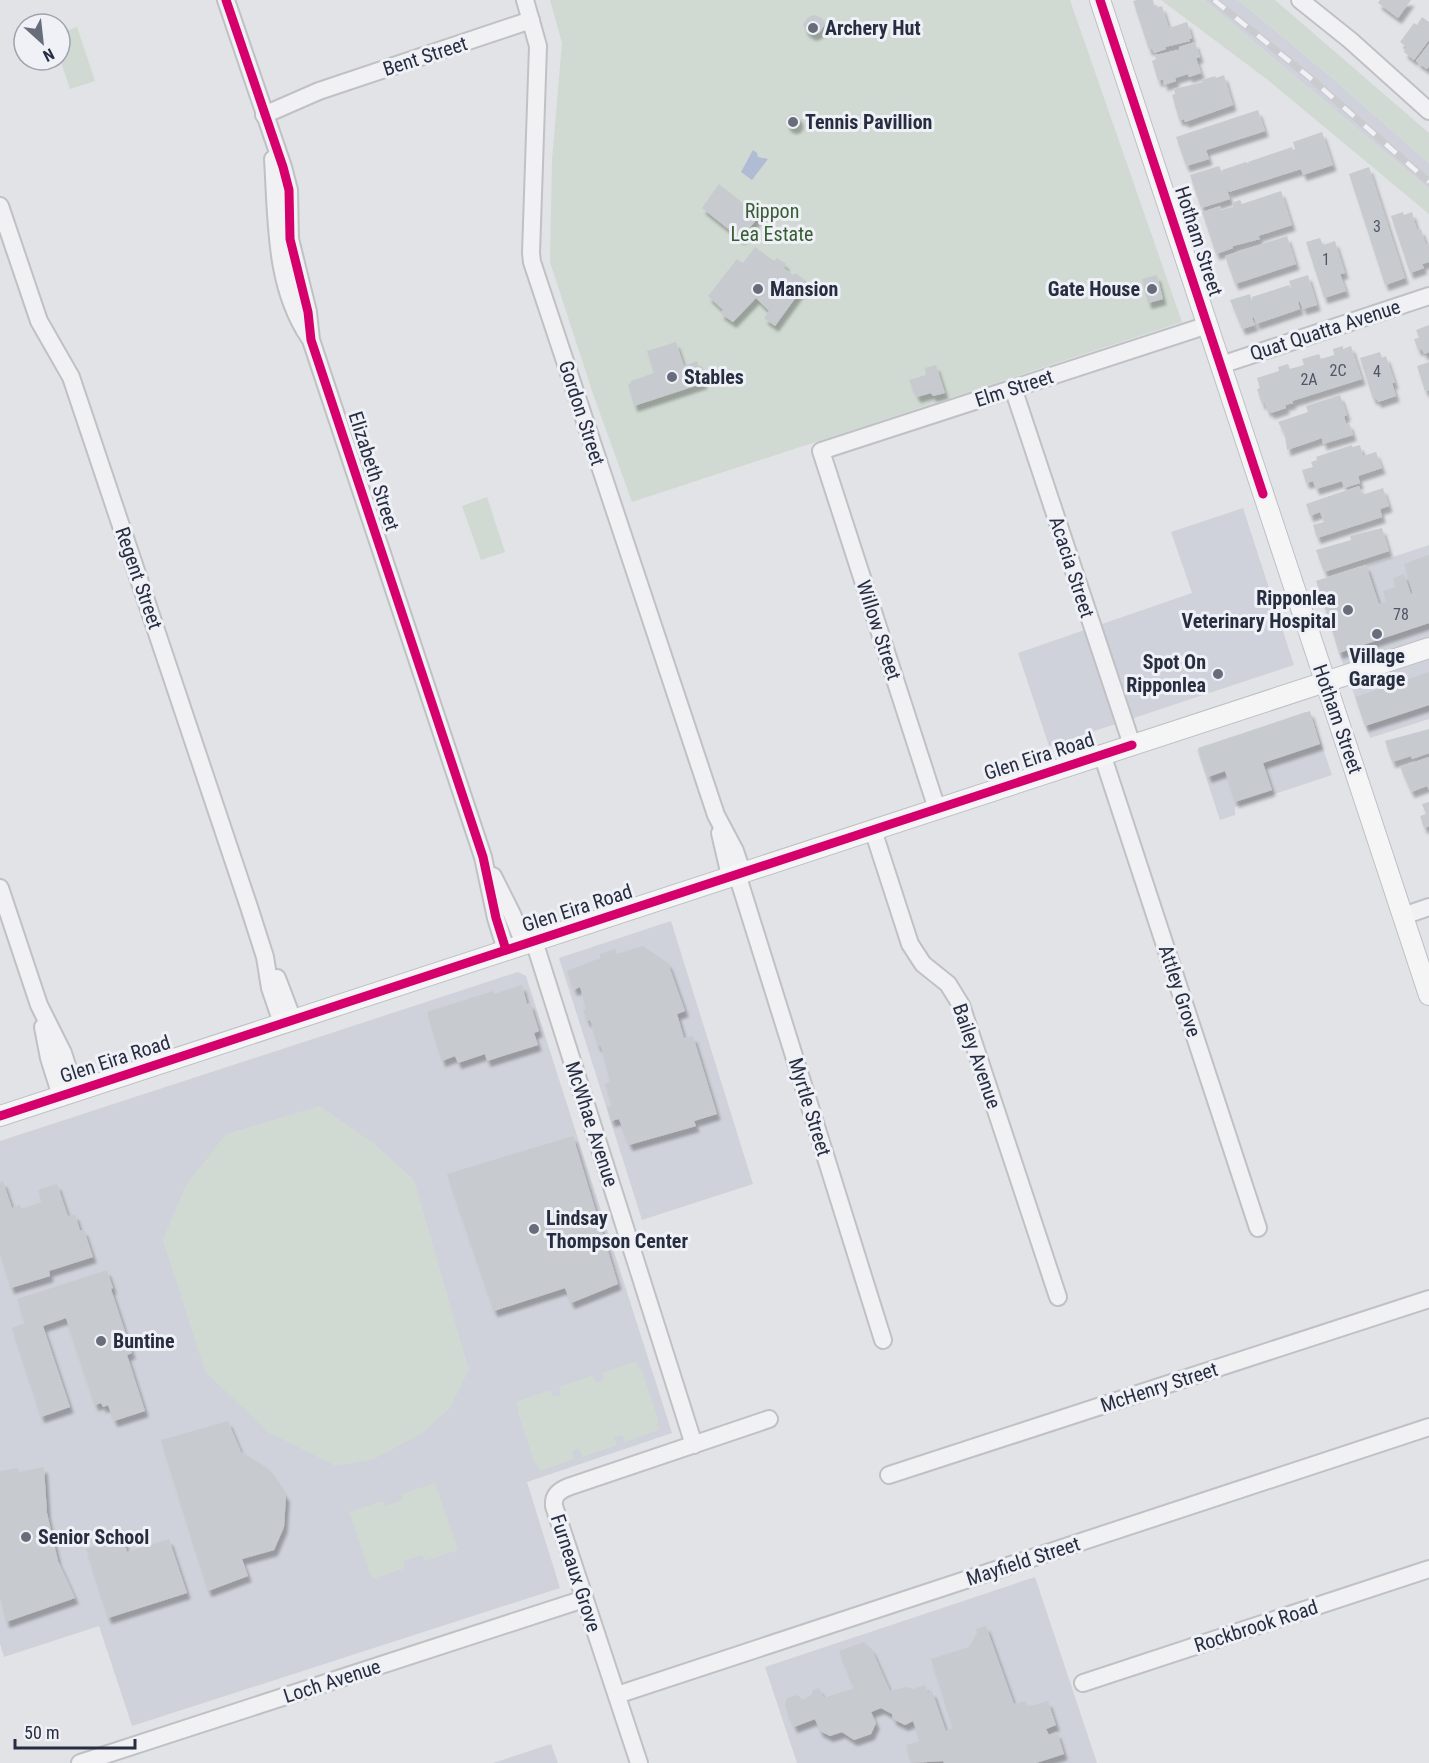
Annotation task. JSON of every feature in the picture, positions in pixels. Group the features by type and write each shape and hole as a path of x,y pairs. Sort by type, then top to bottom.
{"main road":[{"name":"Hotham Street","path":"1100,0 1429,994"},
{"name":"Glen Eira Road","path":"0,1116 1429,648"}],"street":[{"name":"Elizabeth Street","path":"226,0 289,190 290,239 308,312 311,340 483,856 496,918 521,945"},
{"name":"Gordon Street","path":"525,0 538,46 532,262 716,815 723,851 736,874"},
{"path":"1300,0 1350,40 1429,111"},
{"name":"Bent Street","path":"262,110 531,20"},
{"name":"Regent Street","path":"0,206 39,321 71,377 265,957 270,988 287,1021"},
{"name":"Quat Quatta Avenue","path":"1221,365 1429,296"},
{"name":"Elm Street","path":"821,451 1208,324"},
{"name":"Acacia Street","path":"1013,388 1132,745"},
{"name":"Willow Street","path":"821,451 936,809"},
{"name":"Attley Grove","path":"1102,754 1258,1228"},
{"name":"Bailey Avenue","path":"873,830 913,950 922,964 948,984 961,1005 1058,1297"},
{"name":"Myrtle Street","path":"736,874 883,1340"},
{"path":"0,888 39,1005 49,1058 68,1094"},
{"path":"1403,916 1429,908"},
{"name":"McWhae Avenue","path":"521,945 694,1445"},
{"name":"McHenry Street","path":"889,1475 1429,1299"},
{"name":"Furneaux Grove","path":"639,1763 554,1506 556,1495 568,1487 769,1419"},
{"name":"Mayfield Street","path":"617,1695 1429,1427"},
{"name":"Rockbrook Road","path":"1083,1683 1429,1569"},
{"name":"Loch Avenue","path":"80,1763 584,1599"}],"shaded area":[{"path":"1204,0 1238,0 1330,76 1429,163 1429,189"},
{"path":"1243,508 1294,665 1049,746 1018,653 1192,593 1171,532"},
{"path":"1429,545 1429,719 1370,738 1339,653 1318,582"},
{"path":"1305,712 1312,716 1332,775 1235,807 1235,815 1220,820 1197,750"},
{"path":"671,921 753,1184 642,1220 559,958"},
{"path":"518,972 526,976 672,1433 527,1482 560,1588 132,1726 99,1626 4,1657 0,1644 0,1141"},
{"path":"1035,1577 1097,1763 797,1763 765,1667"},
{"path":"551,1744 558,1763 493,1763"}],"green space":[{"name":"Rippon Lea Estate","path":"550,0 1070,0 1182,322 632,502 593,394 550,262 552,160 562,43"},
{"path":"1161,0 1204,0 1429,189 1429,214 1268,80"},
{"path":"1238,0 1275,0 1429,133 1429,163 1330,76"},
{"path":"77,27 95,81 70,89 64,72 72,72 72,29"},
{"path":"487,497 505,552 481,560 462,506"},
{"path":"320,1106 373,1143 414,1180 469,1370 449,1409 421,1434 374,1459 336,1466 268,1432 205,1371 163,1240 185,1187 226,1134"},
{"path":"636,1361 639,1369 641,1368 659,1422 657,1423 659,1430 625,1442 622,1435 614,1437 617,1445 582,1457 579,1449 572,1451 574,1459 540,1471 535,1464 516,1402 551,1390 553,1397 561,1395 559,1387 593,1375 596,1383 604,1380 602,1373"},
{"path":"435,1483 458,1550 424,1561 422,1555 403,1561 405,1568 372,1579 349,1512 383,1501 385,1506 403,1500 402,1494"}],"water":[{"path":"753,150 758,157 768,159 752,180 741,172"}],"building":[{"path":"1153,0 1155,8 1162,6 1169,28 1187,22 1192,38 1189,39 1190,41 1165,47 1166,49 1154,53 1152,48 1149,50 1133,1"},
{"path":"1380,0 1411,0 1398,18 1378,3"},
{"name":"Archery Hut","path":"814,15 822,18 825,24 820,32 813,35 806,31 803,25 807,18"},
{"path":"1422,17 1429,22 1429,40 1414,60 1404,52 1407,47 1400,42 1414,23 1417,25"},
{"path":"1195,42 1200,57 1196,58 1201,73 1175,78 1176,81 1164,85 1163,79 1158,81 1152,61 1156,59 1155,55 1179,50 1179,47"},
{"path":"1429,44 1429,66 1427,69 1416,61"},
{"path":"1224,75 1233,105 1185,122 1184,119 1179,120 1172,95 1175,94 1174,89"},
{"path":"1258,110 1265,131 1206,150 1209,159 1186,166 1176,137"},
{"name":"Tennis Pavillion","path":"790,114 796,114 800,121 796,128 790,128 786,124 786,118"},
{"path":"1322,132 1333,165 1303,175 1301,169 1229,192 1226,187 1230,199 1201,208 1190,175 1219,166 1224,177 1222,170 1246,162 1249,164 1248,162 1292,147 1293,150 1295,149 1293,142"},
{"path":"1369,167 1405,278 1385,285 1349,174"},
{"path":"719,184 759,216 741,239 702,208"},
{"path":"1281,191 1292,225 1258,236 1260,239 1233,246 1233,248 1216,254 1202,212 1220,206 1221,210 1233,207 1232,203 1240,200 1242,204"},
{"path":"1403,212 1404,215 1412,212 1417,230 1421,229 1426,245 1429,244 1429,262 1422,264 1424,268 1410,273 1391,216"},
{"path":"1287,236 1296,264 1235,284 1225,256"},
{"path":"1320,238 1323,245 1335,241 1345,273 1340,274 1346,291 1324,298 1306,242"},
{"name":"Mansion","path":"755,247 774,261 777,258 786,264 784,268 793,275 796,273 807,282 775,326 764,318 769,311 756,298 733,322 720,313 723,310 708,296 737,259 743,263"},
{"name":"Gate House","path":"1157,275 1163,299 1148,303 1142,279"},
{"path":"1308,275 1317,305 1303,309 1298,302 1300,309 1256,324 1254,317 1252,318 1255,325 1242,329 1230,300 1250,294 1252,302 1252,297 1289,285 1292,290 1289,281"},
{"path":"1429,325 1429,352 1424,354 1422,349 1418,350 1414,339 1419,338 1416,330"},
{"name":"Stables","path":"676,342 684,366 697,361 704,383 634,406 628,384 654,373 647,351"},
{"path":"1343,346 1343,349 1351,346 1362,379 1292,401 1293,403 1285,405 1286,408 1271,413 1270,410 1267,411 1257,389 1260,388 1257,378 1279,371 1278,367 1288,364 1290,369 1304,365 1302,359 1319,354 1321,359 1334,355 1333,349"},
{"path":"1380,352 1382,358 1386,356 1395,383 1392,383 1396,396 1378,402 1376,398 1373,399 1360,358"},
{"path":"1429,362 1429,390 1425,391 1417,366"},
{"path":"936,365 945,393 933,396 931,393 917,397 909,380 926,375 925,368"},
{"path":"1340,395 1347,415 1344,416 1346,424 1349,423 1353,435 1323,444 1322,438 1287,450 1285,435 1278,422 1308,412 1306,406"},
{"path":"1352,445 1352,447 1360,445 1363,456 1376,452 1382,468 1358,476 1360,483 1344,488 1342,481 1316,489 1313,481 1306,483 1302,470 1313,467 1311,462 1317,460 1316,457"},
{"path":"1359,486 1362,495 1383,488 1389,506 1380,509 1382,517 1317,538 1313,525 1324,522 1320,512 1310,516 1306,504"},
{"path":"1382,528 1389,551 1324,572 1316,550 1351,540 1350,536"},
{"path":"1429,555 1429,623 1339,653 1333,633 1336,631 1332,630 1316,581 1366,565 1379,604 1386,602 1383,591 1396,587 1393,578 1404,574 1411,594 1413,593 1404,564"},
{"path":"1429,672 1429,705 1365,726 1355,697"},
{"path":"1310,711 1320,744 1263,763 1272,790 1235,802 1225,771 1208,777 1198,748"},
{"path":"1429,729 1429,753 1412,759 1411,756 1392,762 1385,741"},
{"path":"1429,757 1429,790 1427,786 1411,792 1400,767"},
{"path":"1429,802 1429,826 1424,828 1420,816 1426,814 1422,804"},
{"path":"643,946 668,963 685,1011 677,1014 684,1038 693,1036 717,1114 694,1121 696,1126 629,1145 619,1119 611,1121 607,1107 612,1106 605,1084 610,1082 602,1050 600,1045 598,1046 590,1020 587,1021 580,987 574,990 567,971 600,958 600,954 615,949 617,954"},
{"path":"522,985 527,1004 530,1003 539,1031 534,1033 538,1045 487,1061 485,1054 458,1063 455,1056 442,1061 427,1012 493,991 494,994"},
{"name":"Lindsay Thompson Center","path":"573,1136 618,1284 571,1303 565,1288 494,1311 447,1174"},
{"path":"3,1181 12,1208 20,1205 21,1209 42,1202 38,1190 57,1184 68,1216 75,1214 80,1230 84,1230 93,1257 49,1271 50,1276 11,1288 0,1254 0,1182"},
{"name":"Buntine","path":"107,1270 132,1353 127,1355 145,1411 114,1421 108,1405 103,1407 101,1403 95,1405 66,1318 43,1326 70,1407 41,1417 12,1328 25,1323 17,1299"},
{"path":"228,1421 241,1452 266,1467 286,1496 284,1527 274,1550 242,1559 248,1576 208,1591 161,1440"},
{"name":"Senior School","path":"44,1467 47,1513 58,1561 75,1598 6,1622 0,1597 0,1471 18,1468 19,1472"},
{"path":"123,1537 127,1552 169,1539 187,1593 108,1618 86,1549"},
{"path":"986,1626 1014,1704 1025,1701 1028,1707 1048,1701 1056,1725 1046,1729 1049,1735 1057,1732 1064,1754 1036,1763 944,1763 943,1761 911,1763 906,1745 920,1741 913,1721 905,1725 893,1719 892,1714 881,1708 871,1712 876,1723 871,1734 854,1740 842,1732 830,1736 820,1731 815,1719 794,1727 785,1705 787,1698 797,1695 803,1700 811,1695 813,1690 819,1688 824,1698 855,1688 839,1651 864,1642 872,1650 890,1691 907,1687 913,1689 925,1685 928,1693 932,1691 946,1731 953,1728 931,1659 969,1647 977,1633 976,1629"}],"railway":[{"path":"1214,0 1309,77 1429,182"}],"cycle path":[{"path":"226,0 289,190 290,239 308,312 311,340 483,857 496,918 506,950"},
{"path":"1100,0 1263,494"},
{"path":"0,1116 1132,745"}],"place":[{"name":"Archery Hut","path":"813,28"},
{"name":"Tennis Pavillion","path":"793,122"},
{"name":"Mansion","path":"758,289"},
{"name":"Gate House","path":"1152,289"},
{"name":"Stables","path":"672,377"},
{"name":"Ripponlea Veterinary Hospital","path":"1348,610"},
{"name":"Village Garage","path":"1377,634"},
{"name":"Spot On Ripponlea","path":"1218,674"},
{"name":"Lindsay Thompson Center","path":"534,1229"},
{"name":"Buntine","path":"101,1341"},
{"name":"Senior School","path":"26,1537"}]}
